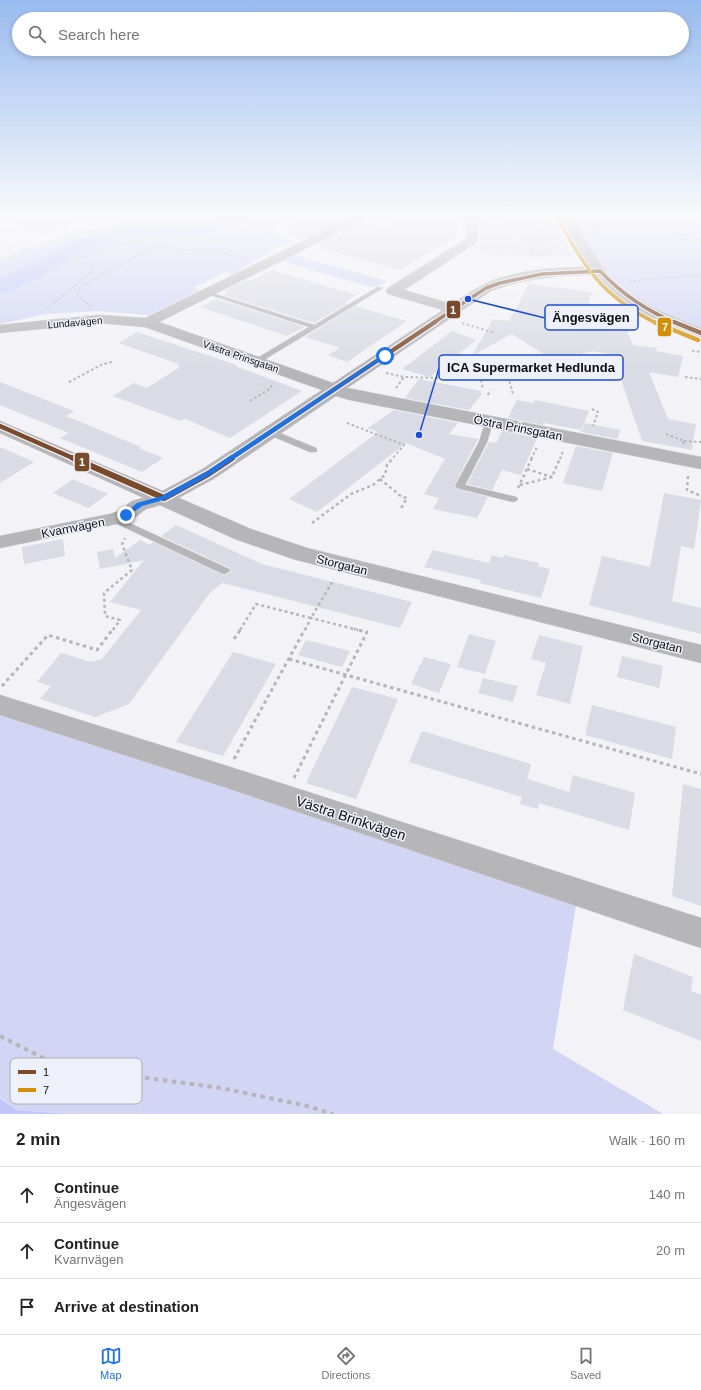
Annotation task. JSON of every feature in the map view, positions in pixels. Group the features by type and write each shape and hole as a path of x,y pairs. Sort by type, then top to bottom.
{"street":[{"path":"147,323 260,267"},
{"path":"430,267 393,291 454,314"},
{"path":"597,267 607,282 627,298 662,317 701,333"},
{"name":"Kvarnvägen","path":"0,542 123,523 126,515 139,504 164,498 208,474 270,432 454,314 486,288 513,278 547,273 600,271"},
{"name":"Lundavägen","path":"0,329 99,318 147,323"},
{"name":"Västra Prinsgatan","path":"147,323 335,390"},
{"name":"Östra Prinsgatan","path":"335,390 372,402 488,422 695,468"},
{"name":"Storgatan","path":"0,426 243,534 308,556 701,654"},
{"name":"Västra Brinkvägen","path":"0,705 224,776 701,933"}],"lane":[{"path":"262,364 315,326 380,288"},
{"path":"207,293 315,326"},
{"path":"488,422 483,442 460,486 513,499"},
{"path":"270,432 313,450"},
{"path":"123,523 225,571"}],"path":[{"path":"42,325 45,311 95,269 94,267"},
{"path":"99,318 98,311 78,296 78,290 86,283 116,267"},
{"path":"634,286 628,281 701,275"},
{"path":"454,314 495,333"},
{"path":"692,350 701,352"},
{"path":"68,382 103,364 112,362"},
{"path":"250,401 272,387 270,376 258,372 262,364"},
{"path":"389,369 384,373 404,377 509,380 513,394"},
{"path":"685,376 701,379"},
{"path":"481,380 483,389"},
{"path":"488,395 490,390"},
{"path":"591,430 598,412 592,409"},
{"path":"312,523 351,494 373,485 385,475 387,465 404,446 347,423"},
{"path":"684,441 701,442"},
{"path":"552,477 564,448"},
{"path":"695,468 687,490 701,496"},
{"path":"527,470 552,477"},
{"path":"520,485 552,477"},
{"path":"380,479 402,497 407,498 400,510"},
{"path":"0,688 48,635 97,650 120,620 104,616 104,593 132,570 122,544 123,523"},
{"path":"224,776 335,576"},
{"path":"234,639 256,604 367,632 284,796"},
{"path":"289,658 701,774"},
{"path":"0,1036 43,1058"},
{"path":"142,1077 221,1088 302,1105 333,1114"}],"shaded area":[{"path":"0,267 245,267 233,274 225,272 193,288 200,290 149,315 98,311 46,314 0,324"},
{"path":"301,267 336,267 387,281 376,287 367,286"},
{"path":"598,267 701,267 701,333 688,328 607,282"},
{"path":"0,715 577,899 553,1049 663,1114 68,1114 16,1110 0,1097"}],"water":[{"path":"0,1098 16,1110 68,1114 0,1114"}],"building":[{"path":"388,267 404,267 399,270"},
{"path":"273,270 356,295 344,303 347,304 314,323 223,295 228,293 224,291 246,280 250,281"},
{"path":"529,284 592,292 588,303 617,307 633,345 657,348 656,351 683,356 678,377 649,372 668,419 696,424 692,450 642,441 617,368 621,356 592,351 556,362 512,334 472,356 493,319 509,321"},
{"path":"216,299 305,327 287,336 200,307"},
{"path":"355,306 407,321 347,362 328,355 340,348 305,337"},
{"path":"452,331 476,340 430,377 402,369"},
{"path":"137,332 237,365 235,366 302,391 230,438 185,419 181,421 113,396 134,383 147,388 180,367 177,366 179,364 118,343"},
{"path":"419,379 481,391 480,393 482,394 469,410 405,398"},
{"path":"0,382 74,411 66,416 141,447 139,448 163,458 142,472 60,438 69,433 0,405"},
{"path":"517,400 533,403 535,400 589,411 581,430 544,423 543,425 508,418"},
{"path":"394,410 458,423 449,434 478,439 454,486 457,489 488,497 477,518 433,509 439,498 424,494 445,459 406,443 317,512 289,499 378,432 368,428"},
{"path":"585,423 620,430 618,439 581,432"},
{"path":"502,431 537,438 521,475 502,470 492,490 467,484 489,442 496,443"},
{"path":"576,446 613,453 602,491 563,483"},
{"path":"0,447 34,462 0,483"},
{"path":"73,479 108,494 88,508 53,493"},
{"path":"664,493 701,500 694,549 681,546 672,601 701,608 701,634 589,605 602,556 650,567"},
{"path":"176,525 262,564 412,602 400,628 222,583 209,594 129,704 95,717 40,699 51,686 37,682 61,653 91,662 102,659 141,610 110,602 144,560 100,569 97,552 113,549 115,558 140,540 150,545 153,542 221,574 226,575 231,572 230,568 161,536"},
{"path":"63,539 65,556 24,564 22,547"},
{"path":"433,550 489,563 492,555 503,558 504,555 539,563 538,566 550,569 541,598 480,583 481,580 424,567"},
{"path":"469,634 496,641 485,674 457,667"},
{"path":"539,635 583,646 570,704 536,695 546,663 531,659"},
{"path":"306,640 350,651 342,667 298,655"},
{"path":"233,652 276,664 223,756 176,742"},
{"path":"622,656 663,666 659,688 617,677"},
{"path":"424,657 451,664 439,693 411,684"},
{"path":"483,678 518,686 513,702 478,693"},
{"path":"352,687 398,699 356,799 306,783"},
{"path":"592,705 676,727 672,759 585,735"},
{"path":"422,731 531,764 527,779 569,792 573,775 635,793 629,830 539,803 538,809 520,804 522,797 409,762"},
{"path":"683,784 701,789 701,906 672,896"},
{"path":"634,954 693,977 691,991 701,995 701,1041 623,1010"}],"waterway":[{"path":"0,286 42,267"}],"transit line":[{"name":"7","path":"586,267 607,292 631,310 657,324 698,340"},
{"name":"1","path":"600,271 622,292 646,309 659,316 701,333"},
{"name":"1","path":"164,498 208,474 486,288 528,276 600,271"},
{"name":"1","path":"0,426 164,498"}],"place":[{"name":"Ängesvägen","path":"468,299"},
{"name":"ICA Supermarket Hedlunda","path":"419,435"}],"route":[{"path":"126,515 139,504 164,498 208,474 385,356"}]}
